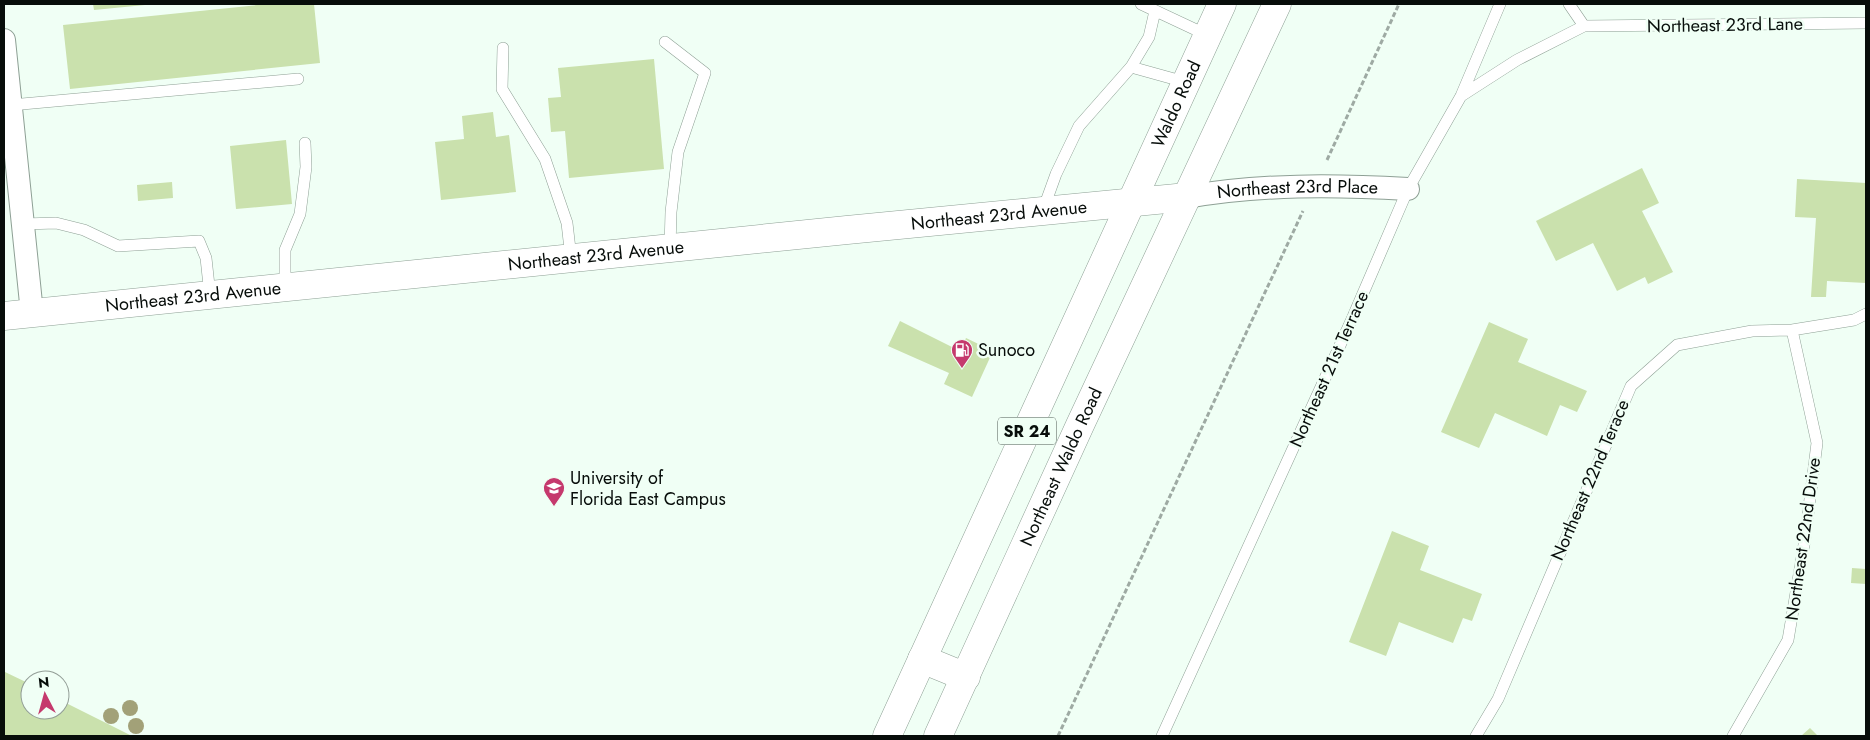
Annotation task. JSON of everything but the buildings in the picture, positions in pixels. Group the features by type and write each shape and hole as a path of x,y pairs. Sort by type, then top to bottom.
{"main road":[{"name":"Waldo Road","path":"1130,203 1222,4"},
{"name":"SR 24","path":"1188,198 1277,4"},
{"name":"Northeast 23rd Avenue","path":"4,316 1043,210 1188,198"},
{"name":"Northeast Waldo Road","path":"938,736 1080,425 1188,198"},
{"name":"SR 24","path":"887,736 1130,203"},
{"path":"922,658 966,677"}],"street":[{"path":"4,48 32,313"},
{"name":"Northeast 23rd Place","path":"1188,198 1214,192 1316,185 1408,189"}],"lane":[{"path":"1142,4 1207,35"},
{"name":"Northeast 21st Terrace","path":"1162,736 1352,319 1408,189 1461,96 1500,4"},
{"path":"1568,4 1584,26"},
{"path":"1043,210 1056,174 1079,126 1131,67 1150,37 1156,10"},
{"name":"Northeast 23rd Lane","path":"1461,96 1517,60 1584,26 1866,23"},
{"path":"666,42 705,72 678,152 671,212 670,248"},
{"path":"503,48 502,89 545,159 567,223 571,258"},
{"path":"1131,67 1185,82"},
{"path":"10,105 298,79"},
{"path":"285,287 285,250 300,214 306,167 305,143"},
{"path":"24,224 56,223 84,230 118,246 198,241 206,258 210,295"},
{"name":"Northeast 22nd Terace","path":"1476,736 1498,699 1549,574 1631,386 1677,345 1752,331 1792,330 1854,320 1866,314"},
{"name":"Northeast 22nd Drive","path":"1733,736 1788,640 1805,539 1816,443 1792,330"}],"path":[{"path":"1058,736 1399,4"}],"place":[{"name":"Sunoco","path":"962,369"},
{"name":"University of Florida East Campus","path":"554,507"}]}
